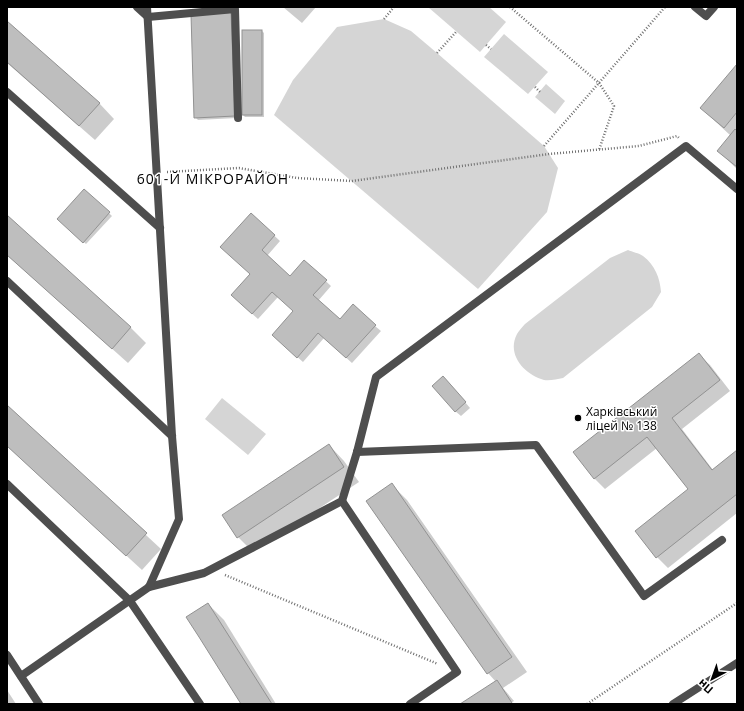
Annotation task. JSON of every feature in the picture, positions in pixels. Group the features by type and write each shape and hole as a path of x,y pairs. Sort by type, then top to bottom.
{"street":[{"path":"137,7 148,17 235,9 238,118"},
{"path":"147,7 172,436 179,519 149,587"},
{"path":"695,7 706,16 714,7"},
{"path":"7,92 160,228"},
{"path":"21,676 149,587 211,570 342,501 357,452 376,377 686,146 737,189"},
{"path":"7,281 172,436"},
{"path":"357,452 536,445 644,596 722,540"},
{"path":"7,484 130,601 200,704"},
{"path":"342,501 457,672 410,704"},
{"path":"7,655 40,704"},
{"path":"673,704 737,663"}],"path":[{"path":"384,19 394,7"},
{"path":"510,7 599,83 614,106 599,150"},
{"path":"544,146 665,7"},
{"path":"437,53 456,32"},
{"path":"486,45 491,49"},
{"path":"535,87 540,92"},
{"path":"156,173 239,168 297,178 352,181 549,154 639,146 677,136 686,146"},
{"path":"211,570 457,672"},
{"path":"587,704 737,603"}],"shaded area":[{"path":"428,7 489,7 506,22 480,52"},
{"path":"384,19 411,31 437,53 544,146 558,168 547,212 478,289 274,115 293,80 337,27"},
{"path":"504,34 548,72 528,94 484,57"},
{"path":"546,84 565,101 555,114 535,97"},
{"path":"628,250 643,256 651,263 656,272 661,292 652,307 563,378 544,380 530,374 519,363 514,349 514,342 517,334 523,326 610,258"},
{"path":"222,398 266,434 248,455 205,419"}],"building":[{"path":"231,12 235,116 194,118 191,14"},
{"path":"7,21 100,103 79,126 7,62"},
{"path":"242,30 262,30 262,115 242,115"},
{"path":"737,64 737,112 724,128 700,108"},
{"path":"735,129 737,131 737,167 717,151"},
{"path":"84,189 110,212 83,243 57,219"},
{"path":"251,213 275,235 262,250 290,276 304,260 327,280 313,295 340,319 353,304 376,325 346,358 318,333 297,358 272,335 293,311 272,292 252,314 231,295 250,274 220,247"},
{"path":"7,215 131,327 112,349 7,255"},
{"path":"699,353 720,380 672,418 712,470 737,450 737,494 656,558 635,531 688,489 647,437 594,479 573,452"},
{"path":"443,376 466,402 455,412 432,386"},
{"path":"7,405 147,533 126,556 7,446"},
{"path":"329,444 344,467 237,538 222,515"},
{"path":"392,483 512,657 487,674 366,501"},
{"path":"208,603 272,704 241,704 186,617"},
{"path":"497,680 512,703 511,704 460,704"}],"place":[{"name":"Харківський ліцей № 138","path":"578,418"}],"district":[{"name":"601-Й МІКРОРАЙОН","path":"213,178"}]}
